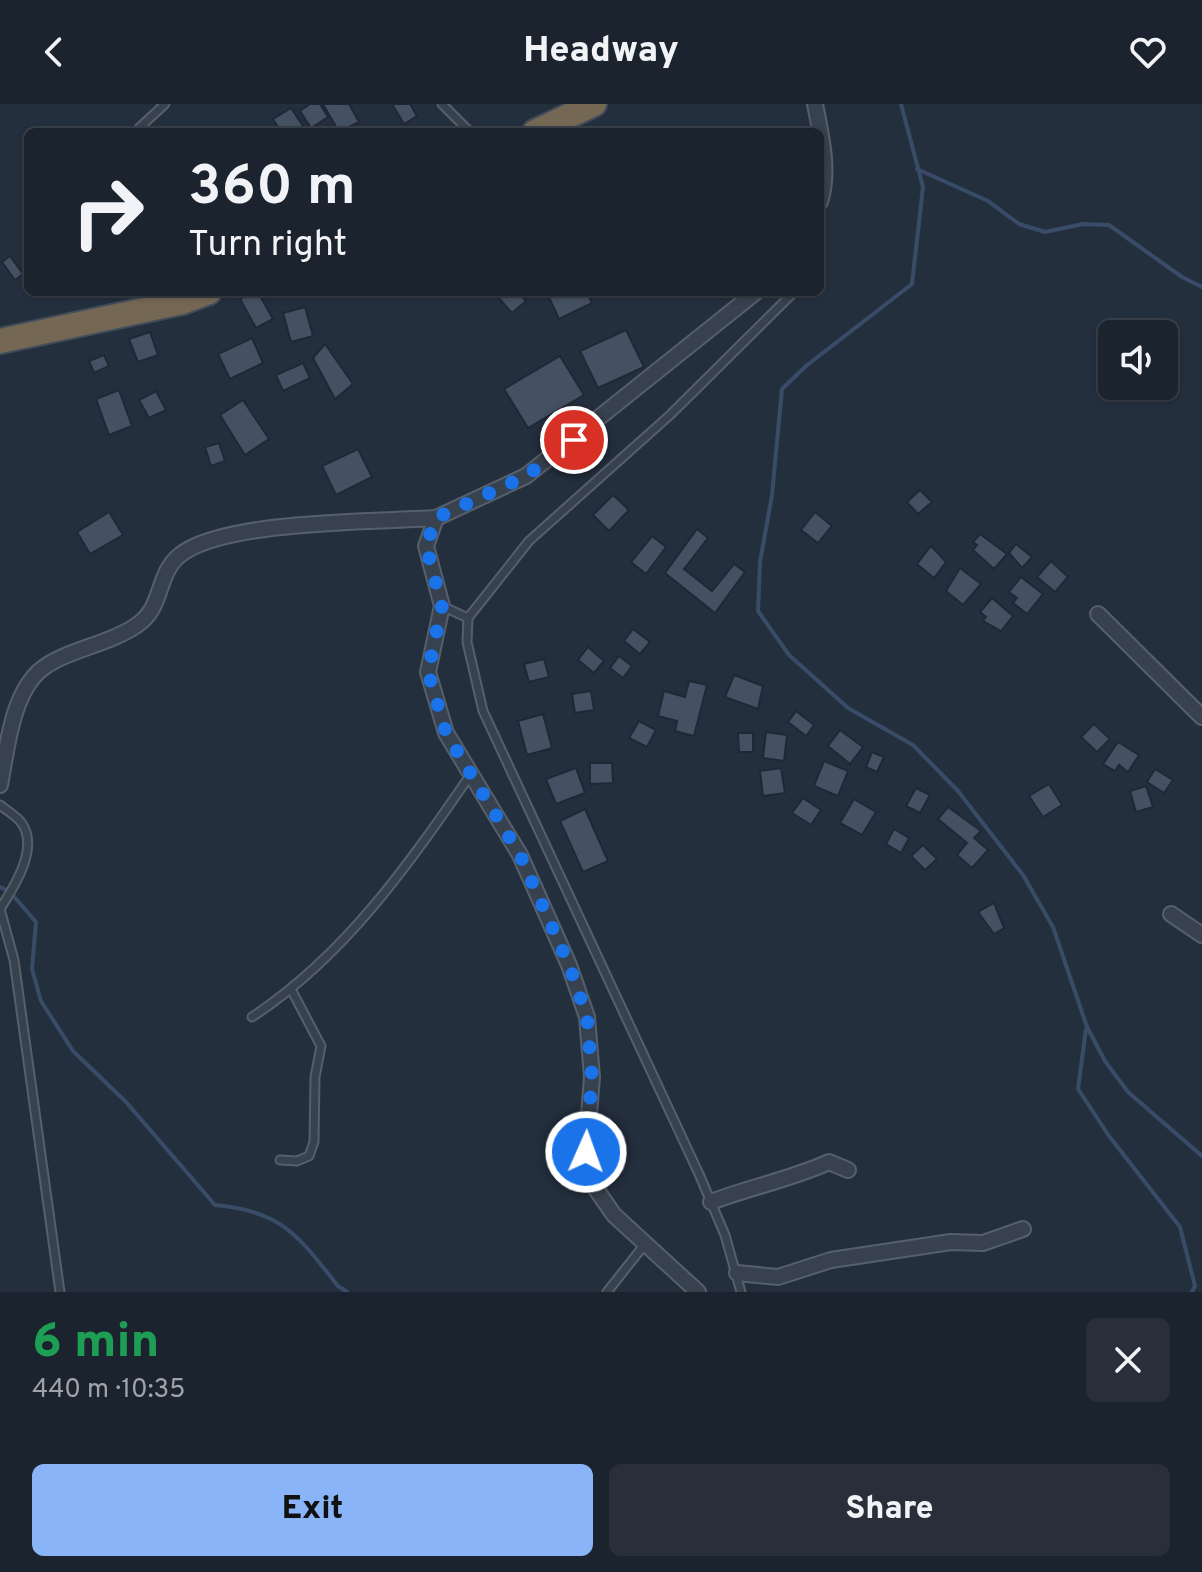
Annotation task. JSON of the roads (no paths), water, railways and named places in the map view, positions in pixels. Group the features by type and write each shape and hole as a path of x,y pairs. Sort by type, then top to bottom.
{"highway":[{"path":"543,128 594,104"},
{"path":"0,341 198,296"}],"street":[{"path":"815,104 820,128"},
{"path":"0,785 17,711 28,685 44,667 139,624 161,597 165,574 177,557 196,544 230,535 315,525 436,518 526,476 751,296"},
{"path":"436,518 426,546 442,606 428,672 446,733 520,855 569,965 587,1017 592,1077 586,1152 591,1182 614,1215 698,1292"},
{"path":"1098,614 1202,717"},
{"path":"1171,914 1202,935"},
{"path":"711,1202 767,1181 802,1174 829,1162 848,1170"},
{"path":"737,1273 778,1277 831,1260 951,1242 983,1243 1023,1229"}],"lane":[{"path":"139,128 165,104"},
{"path":"442,104 466,128"},
{"path":"741,1292 711,1202 570,892 483,711 467,642 468,618 529,541 670,415 790,296"},
{"path":"442,606 468,618"},
{"path":"252,1017 292,991 387,893 471,774"},
{"path":"0,805 20,820 26,832 21,873 0,909 14,960 60,1292"},
{"path":"280,1160 309,1156 314,1142 315,1077 321,1046 292,991"},
{"path":"607,1292 645,1244"}],"waterway":[{"path":"901,104 923,187 912,284 806,366 782,389 772,495 760,562 758,611 789,655 848,708 913,745 958,791 1023,875 1053,927 1087,1027 1105,1061 1128,1092 1202,1156"},
{"path":"917,169 988,201 1019,224 1045,232 1083,224 1109,225 1182,277 1202,287"},
{"path":"0,887 10,892 36,922 32,969 41,1001 73,1051 126,1102 215,1205 257,1213 287,1229 347,1292"},
{"path":"1086,1029 1078,1089 1109,1136 1180,1227 1195,1286 1192,1292"}]}
